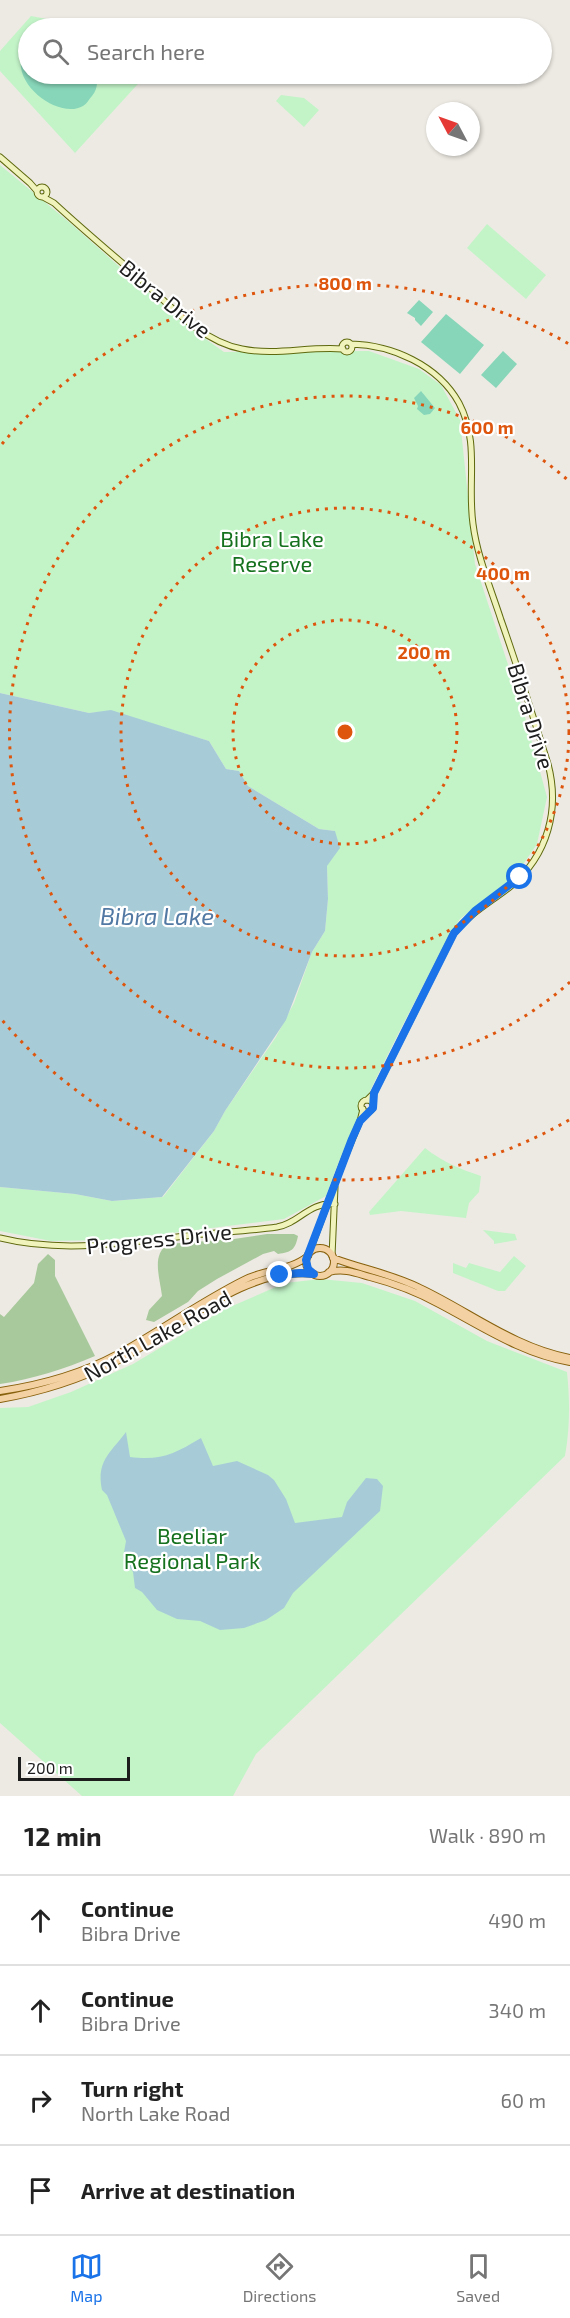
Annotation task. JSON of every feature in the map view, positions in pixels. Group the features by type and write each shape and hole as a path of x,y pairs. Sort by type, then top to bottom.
{"main road":[{"path":"329,1272 333,1265 332,1257 327,1250 320,1248 309,1255 306,1265 314,1274 322,1275 344,1270 402,1287 438,1303 526,1350 570,1360"},
{"name":"North Lake Road","path":"0,1391 28,1387 68,1376 116,1355 242,1280 266,1271 295,1265 309,1255"},
{"path":"332,1257 350,1265 382,1272 406,1281 518,1340 570,1360"},
{"name":"North Lake Road","path":"0,1399 32,1394 71,1382 118,1360 235,1292 269,1277 292,1273 314,1274"}],"street":[{"name":"Bibra Drive","path":"0,157 38,189 45,188 45,195 204,333 240,349 273,353 342,347 348,352 352,346 375,346 403,355 426,367 444,383 458,402 471,436 473,524 484,570 548,764 554,802 548,833 529,867 511,885 468,918 450,939 370,1102"},
{"path":"332,1257 331,1206 335,1185 360,1121 362,1102 370,1102 373,1108 360,1121"},
{"path":"363,1109 369,1111"},
{"path":"309,1255 331,1206"},
{"name":"Progress Drive","path":"0,1238 39,1245 74,1247 135,1242 279,1227 314,1207 331,1206"}],"green space":[{"path":"18,31 18,84 138,84 75,153 0,71 0,51"},
{"path":"29,84 97,84 94,93 86,104 72,109 47,102"},
{"path":"281,95 304,98 319,110 304,127 276,101"},
{"name":"Bibra Lake Reserve","path":"0,165 69,222 183,323 224,352 369,351 419,369 441,385 460,420 475,564 524,713 547,797 537,844 516,875 460,919 448,937 367,1097 326,1196 284,1219 108,1240 51,1241 0,1231 0,1187 75,1194 112,1201 163,1197 214,1131 225,1111 276,1037 294,1003 312,952 325,931 328,899 327,865 335,831 319,829 248,786 239,771 226,769 209,741 111,711 89,713 0,693"},
{"path":"487,224 546,275 526,299 467,248"},
{"path":"419,300 433,312 421,326 407,313"},
{"path":"446,314 484,345 460,374 421,342"},
{"path":"503,351 517,364 496,388 481,375"},
{"path":"421,391 435,408 430,414 424,415 417,409 414,398"},
{"path":"425,1148 452,1165 481,1176 479,1192 469,1203 466,1218 401,1211 370,1215 369,1212"},
{"path":"483,1230 515,1234 517,1240 494,1244 494,1241"},
{"path":"267,1234 298,1236 296,1244 290,1251 263,1254 217,1279 198,1291 188,1302 154,1322 146,1320 149,1310 162,1296 158,1261 160,1254 168,1244"},
{"path":"48,1254 55,1260 55,1276 95,1356 49,1373 0,1384 0,1314 4,1317 34,1283 38,1264"},
{"path":"514,1256 526,1266 505,1291 498,1291 453,1273 453,1263 466,1268 469,1263 500,1272"},
{"name":"Beeliar Regional Park","path":"321,1279 362,1283 415,1301 487,1341 567,1372 569,1414 565,1456 256,1754 233,1796 82,1796 0,1723 0,1408 28,1407 71,1392 133,1364 223,1310 285,1283"}],"water":[{"name":"Bibra Lake","path":"0,693 89,713 111,710 209,741 226,769 239,771 248,786 319,829 335,831 340,848 327,866 328,899 325,931 312,952 286,1020 214,1131 162,1197 112,1201 75,1194 0,1187"},
{"path":"126,1432 130,1457 141,1458 167,1455 201,1438 213,1466 237,1461 274,1480 286,1499 295,1523 342,1517 347,1502 366,1478 377,1479 383,1486 380,1511 293,1593 284,1608 266,1620 244,1628 220,1630 200,1621 177,1619 157,1610 142,1592 135,1588 133,1572 123,1558 126,1541 107,1495 102,1490 103,1465"}],"route":[{"path":"280,1275 314,1274 308,1269 306,1260 345,1156 360,1121 373,1108 374,1093 446,945 475,911 520,877"}]}
